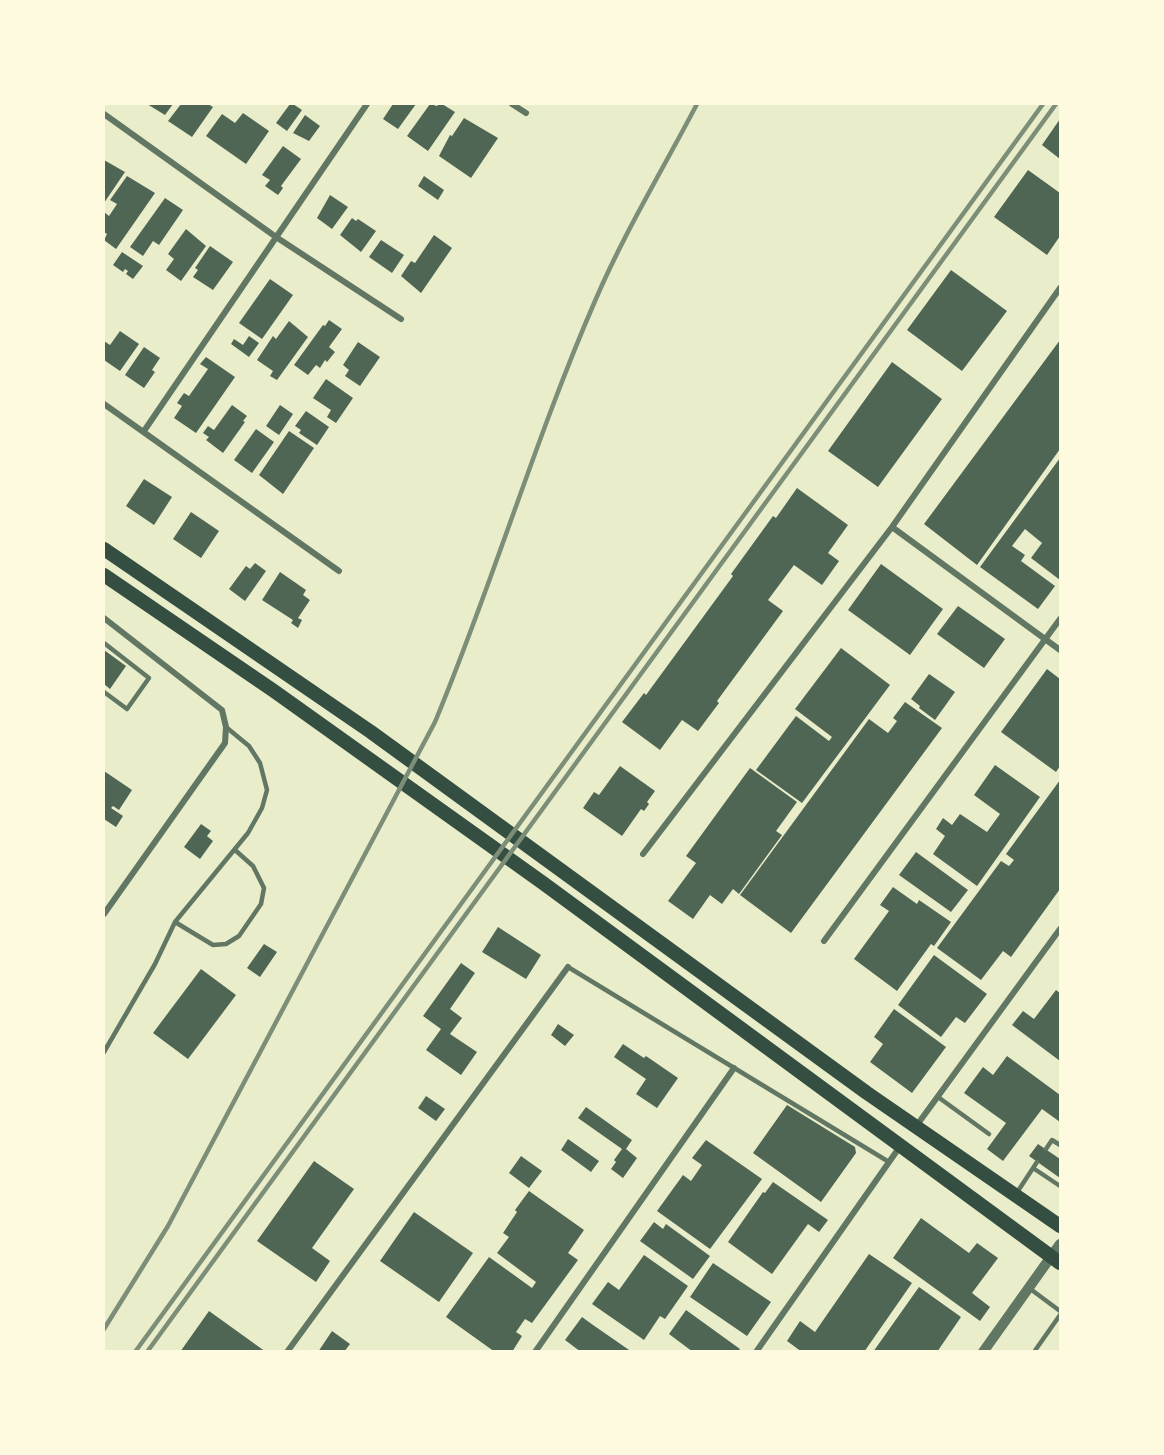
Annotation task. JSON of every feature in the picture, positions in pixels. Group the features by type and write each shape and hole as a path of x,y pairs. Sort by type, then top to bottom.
{"main road":[{"path":"104,549 370,732 867,1093 1060,1226"},
{"path":"104,574 543,883 1056,1260"}],"street":[{"path":"144,431 367,104"},
{"path":"512,104 526,113"},
{"path":"104,114 276,237 401,319"},
{"path":"643,854 892,527 1060,288"},
{"path":"104,404 339,571"},
{"path":"892,527 1060,650"},
{"path":"104,618 222,710 226,726 225,742 104,914"},
{"path":"824,941 1060,619"},
{"path":"916,1125 1060,929"},
{"path":"287,1352 568,967"},
{"path":"535,1352 734,1068"},
{"path":"756,1352 901,1145"},
{"path":"983,1352 1029,1288 1056,1260 1060,1244"}],"lane":[{"path":"104,643 149,678 127,709 104,693"},
{"path":"104,1052 155,964 175,922 248,833 262,808 267,790 260,763 249,746 226,726"},
{"path":"175,922 213,945 225,944 239,936 261,904 264,888 253,866 235,850"},
{"path":"568,967 889,1162"},
{"path":"938,1097 989,1134"},
{"path":"1046,1149 1052,1140 1060,1145"},
{"path":"1016,1194 1037,1162"},
{"path":"1033,1168 1060,1186"},
{"path":"1029,1288 1060,1313 1034,1352"}],"building":[{"path":"147,104 173,104 165,115"},
{"path":"181,104 208,104 213,107 192,137 168,121"},
{"path":"290,104 302,110 287,131 276,123"},
{"path":"393,104 416,104 398,129 383,119"},
{"path":"430,104 437,106 442,104 455,112 428,151 407,136"},
{"path":"243,113 269,131 246,164 206,136 222,114 235,123"},
{"path":"305,115 320,126 309,141 293,133"},
{"path":"464,118 498,138 471,178 439,156 450,135 452,136"},
{"path":"1060,119 1060,159 1042,145"},
{"path":"283,146 301,159 281,186 283,188 278,195 265,186 270,180 262,175"},
{"path":"104,160 125,172 104,203"},
{"path":"1028,170 1060,193 1060,236 1047,255 994,217"},
{"path":"127,176 155,193 116,249 104,240 107,234 104,232 104,212 109,216 117,204 110,200"},
{"path":"424,176 444,190 438,200 418,186"},
{"path":"330,195 348,207 332,229 317,218"},
{"path":"165,198 183,210 159,245 153,241 143,256 130,247"},
{"path":"352,218 356,221 358,219 376,231 361,252 340,235"},
{"path":"186,229 206,246 181,281 166,270 174,259 168,254"},
{"path":"434,235 452,248 421,293 401,276 411,261 415,263"},
{"path":"381,240 404,255 392,273 369,257"},
{"path":"210,246 233,262 213,290 193,277 198,270 195,268"},
{"path":"122,252 143,266 133,279 126,274 128,271 125,269 123,272 113,265"},
{"path":"951,270 1007,311 962,371 907,330"},
{"path":"270,279 293,295 262,339 239,323"},
{"path":"329,320 342,329 329,347 335,352 327,362 325,360 320,368 316,365 308,375 294,365"},
{"path":"289,321 308,337 277,380 270,376 273,371 257,360 273,336 276,339"},
{"path":"120,331 139,344 120,371 104,360 104,341 110,345"},
{"path":"249,336 259,343 249,357 231,344 234,339 243,345"},
{"path":"1060,340 1060,449 977,565 924,524"},
{"path":"358,342 380,357 360,386 345,376 349,370 343,365"},
{"path":"144,347 160,358 152,370 155,372 144,388 125,375"},
{"path":"206,357 235,377 196,433 174,418 182,406 177,403 184,393 189,396 208,369 200,364"},
{"path":"892,362 942,399 878,487 828,451"},
{"path":"326,379 353,398 336,423 327,417 331,410 313,398"},
{"path":"232,405 247,416 223,453 206,440 209,437 203,433 208,426 214,430"},
{"path":"280,405 293,414 279,435 266,426"},
{"path":"306,411 329,427 317,445 299,433 301,430 295,426"},
{"path":"256,429 274,442 252,473 234,460"},
{"path":"289,431 314,448 283,494 259,475"},
{"path":"1060,458 1060,580 1031,558 1042,543 1025,529 1012,546 1025,555 1021,561 1055,586 1038,609 980,567"},
{"path":"144,479 172,497 154,525 126,506"},
{"path":"797,488 848,525 828,553 839,561 822,585 794,565 768,600 783,611 717,701 719,703 698,731 682,720 660,750 622,722 644,693 646,695 733,576 731,574 773,516 776,518"},
{"path":"191,512 219,531 201,558 173,539"},
{"path":"255,563 266,571 245,601 229,589 246,566 250,569"},
{"path":"881,564 943,609 910,655 848,610"},
{"path":"280,572 306,590 303,595 310,600 298,618 302,620 298,628 291,623 293,620 262,600"},
{"path":"958,606 1005,639 984,668 937,634"},
{"path":"841,648 890,685 802,803 756,770 796,716 829,741 832,737 795,709"},
{"path":"104,650 126,666 110,689 104,684"},
{"path":"1047,669 1060,679 1060,766 1056,772 1001,732"},
{"path":"929,674 955,692 935,720 911,699"},
{"path":"905,702 942,728 791,933 740,895 869,719 888,733 897,721 893,718"},
{"path":"995,765 1040,797 977,886 933,854 945,836 936,829 943,818 952,825 960,814 987,832 1000,814 974,795"},
{"path":"620,766 655,791 644,811 641,809 622,836 583,808 594,792 599,795"},
{"path":"750,768 797,802 776,831 782,835 739,894 733,889 722,904 710,895 693,919 668,901 696,863 686,856"},
{"path":"104,771 132,790 119,810 113,806 111,808 123,816 116,827 104,819"},
{"path":"1060,780 1060,889 1011,957 1003,951 981,980 937,948 1001,861 1009,866 1014,860 1006,854"},
{"path":"201,824 211,831 207,836 213,841 200,859 184,847"},
{"path":"916,852 968,890 951,912 899,875"},
{"path":"893,887 917,904 919,900 951,922 934,946 931,944 897,991 854,959 889,911 880,905"},
{"path":"498,927 541,955 526,979 482,952"},
{"path":"264,944 277,952 260,977 247,968"},
{"path":"934,955 987,994 965,1023 956,1017 941,1037 898,1005"},
{"path":"461,963 475,973 450,1009 462,1018 450,1034 477,1052 461,1075 426,1050 441,1029 423,1016"},
{"path":"201,969 236,995 188,1059 153,1033"},
{"path":"1056,990 1060,993 1060,1061 1012,1025 1023,1011 1034,1019"},
{"path":"894,1009 946,1047 912,1093 870,1062 883,1044 874,1037"},
{"path":"558,1024 574,1035 565,1046 551,1035"},
{"path":"623,1044 644,1058 646,1056 678,1078 657,1108 636,1094 646,1079 614,1057"},
{"path":"1007,1056 1060,1095 1060,1122 1042,1109 1003,1161 987,1149 1006,1123 964,1093 983,1067 993,1075"},
{"path":"426,1096 445,1109 436,1121 418,1108"},
{"path":"787,1105 855,1147 856,1153 821,1202 753,1153"},
{"path":"586,1107 632,1140 626,1149 637,1158 623,1178 611,1169 622,1149 578,1118"},
{"path":"568,1139 599,1161 591,1172 561,1150"},
{"path":"706,1140 762,1179 710,1249 657,1211 683,1175 691,1181 702,1165 692,1158"},
{"path":"1038,1144 1060,1159 1060,1178 1029,1156"},
{"path":"521,1156 542,1171 529,1188 509,1173"},
{"path":"314,1161 354,1189 312,1248 330,1261 316,1282 257,1241"},
{"path":"773,1182 828,1220 819,1232 808,1224 772,1274 728,1242 763,1192 765,1193"},
{"path":"529,1191 584,1230 568,1253 578,1260 532,1323 525,1319 516,1332 522,1336 512,1352 495,1352 446,1317 489,1257 532,1288 536,1282 497,1253 509,1237 503,1233 517,1212 515,1210"},
{"path":"414,1212 473,1253 439,1302 380,1261"},
{"path":"921,1218 969,1253 977,1243 998,1258 972,1293 990,1307 980,1321 893,1258"},
{"path":"654,1222 663,1229 666,1224 710,1256 693,1279 640,1241"},
{"path":"869,1254 912,1283 864,1352 822,1350 802,1352 787,1341 800,1321 815,1332"},
{"path":"644,1255 688,1286 665,1319 660,1316 644,1340 592,1304 608,1282 619,1290"},
{"path":"713,1263 771,1302 747,1336 690,1297"},
{"path":"919,1287 961,1317 937,1352 873,1352"},
{"path":"686,1310 740,1349 738,1352 693,1352 669,1334"},
{"path":"209,1311 266,1352 180,1352"},
{"path":"582,1317 632,1352 581,1352 565,1340"},
{"path":"332,1331 350,1344 344,1352 318,1352"}],"railway":[{"path":"104,1329 168,1226 435,722 553,405 595,301 631,226 697,104"},
{"path":"135,1352 1043,104"},
{"path":"147,1352 1056,104"}]}
